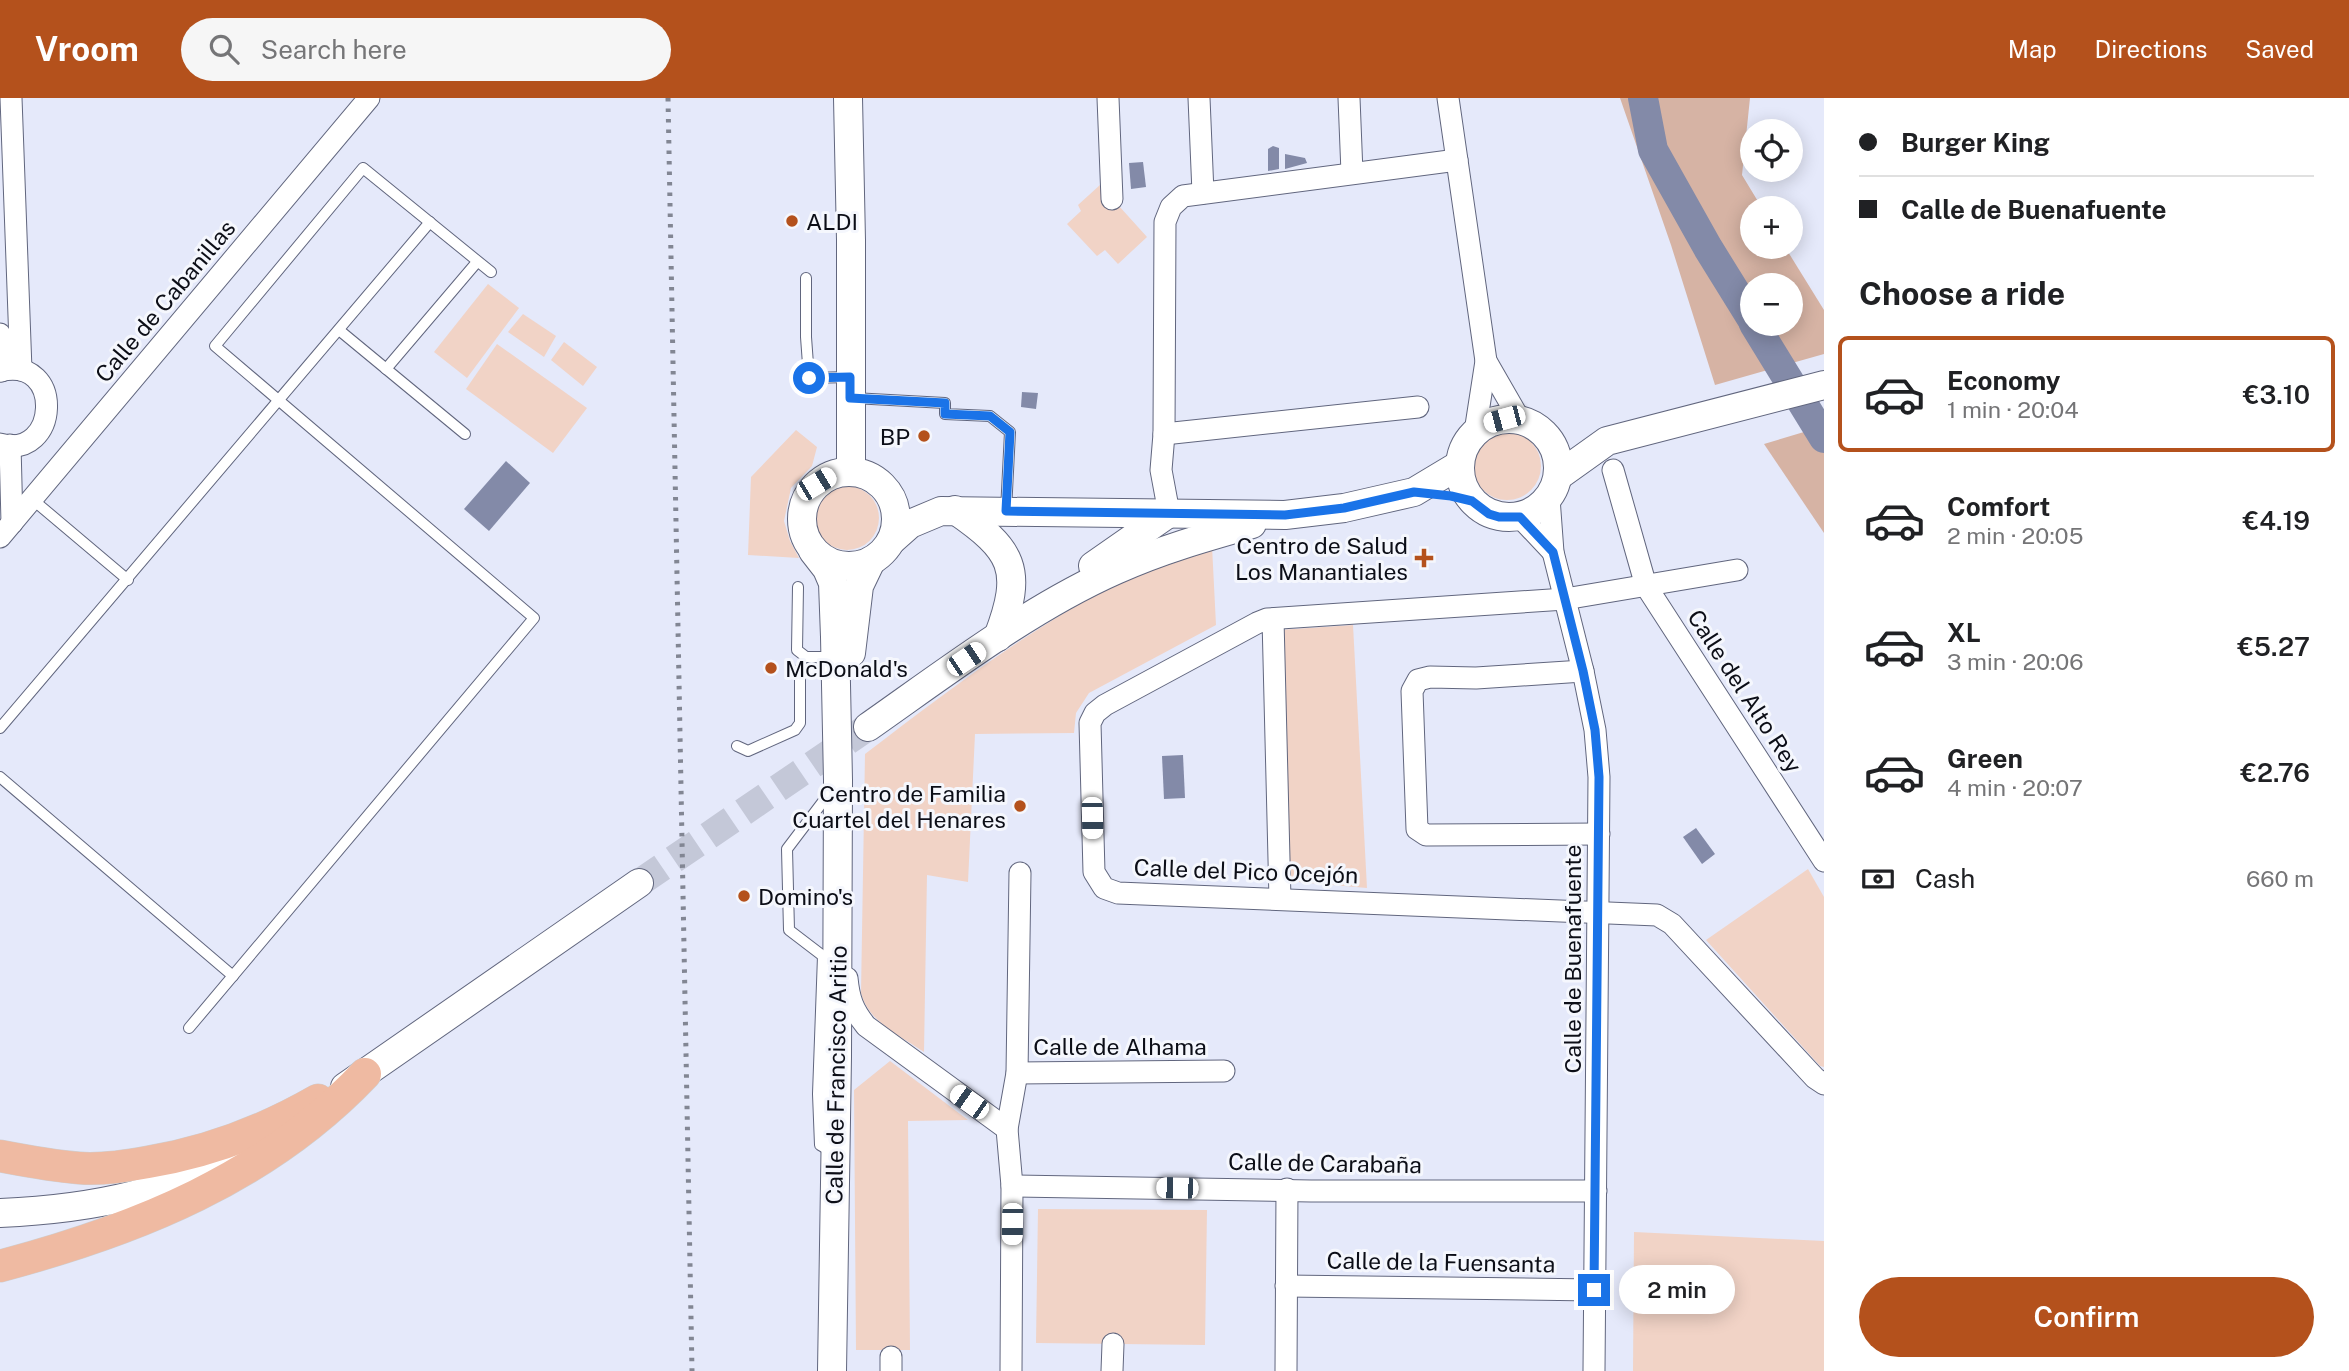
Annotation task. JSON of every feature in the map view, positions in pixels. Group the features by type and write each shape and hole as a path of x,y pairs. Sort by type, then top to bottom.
{"main road":[{"path":"848,98 851,472"},
{"path":"1607,441 1553,487 1536,510 1520,517 1489,514 1472,501 1464,490 1459,465 1467,442 1488,423 1504,419 1607,441 1824,385"},
{"path":"1532,426 1556,452 1553,487"},
{"path":"887,492 948,510 1285,515 1344,508 1414,492 1459,465"},
{"path":"892,540 896,511 887,492 867,475 851,472 832,474 816,484 806,499 801,517 804,535 813,551 825,561 840,566 856,566 871,561 910,523 948,510"},
{"path":"1414,492 1472,501"},
{"path":"948,510 995,540 1008,562 1013,588 999,637"},
{"path":"999,637 1027,611 1169,513"},
{"path":"867,726 999,637 1069,594 1130,563 1191,541 1285,515"},
{"name":"Calle de Francisco Aritio","path":"813,551 827,569 833,583 838,780 831,968 835,1154 832,1371"},
{"name":"Calle de Francisco Aritio","path":"838,780 859,586 871,561"},
{"path":"0,1213 91,1205 131,1196 184,1181 238,1156 365,1074 639,883"},
{"path":"0,1156 82,1169 118,1168 176,1158 256,1132 365,1074"},
{"path":"0,1266 103,1236 179,1204 220,1183 292,1140 335,1105 365,1074"}],"street":[{"path":"7,370 11,98"},
{"name":"Calle de Cabanillas","path":"6,530 369,98"},
{"path":"1108,98 1112,199"},
{"path":"1199,98 1203,193"},
{"path":"1349,98 1352,173"},
{"path":"1448,98 1486,361 1475,432"},
{"path":"1169,513 1161,470 1164,434 1165,222 1171,207 1183,196 1457,160"},
{"path":"0,334 7,370"},
{"path":"1486,361 1532,426"},
{"path":"6,530 5,444 30,440 46,421 48,409 47,396 32,376 7,370"},
{"path":"1164,434 1418,407"},
{"name":"Calle del Alto Rey","path":"1613,470 1646,586 1824,861"},
{"name":"Calle de Buenafuente","path":"1553,487 1553,552 1583,671 1596,742 1599,777 1594,1371"},
{"name":"Calle de Buenafuente","path":"1520,517 1553,552"},
{"name":"Calle del Pico Ocejón","path":"1599,912 1113,892 1104,888 1096,878 1090,723 1095,713 1105,705 1257,623 1273,619 1565,599 1737,570"},
{"path":"1273,619 1280,899"},
{"path":"1583,671 1476,678 1430,677 1418,680 1412,691 1417,829 1426,835 1599,834"},
{"path":"1011,1371 1012,1186 1006,1129 1017,1073 1020,873"},
{"path":"1599,912 1657,915 1667,920 1815,1078 1824,1084"},
{"path":"831,968 847,975 849,999 854,1011 866,1026 1006,1129"},
{"name":"Calle de Alhama","path":"1017,1073 1223,1072"},
{"name":"Calle de Carabaña","path":"1012,1186 1596,1191"},
{"path":"1286,1371 1287,1189"},
{"name":"Calle de la Fuensanta","path":"1286,1286 1594,1290"},
{"path":"1112,1371 1113,1344"}],"lane":[{"path":"189,1028 534,618 215,346 363,168 491,272"},
{"path":"0,728 430,222"},
{"path":"386,369 477,261"},
{"path":"806,278 809,378 850,388 945,403 945,414 990,416 1010,432 1006,511"},
{"path":"339,330 464,434"},
{"path":"32,499 128,580"},
{"path":"798,587 797,650 806,657 835,663"},
{"path":"737,746 748,751 795,730 800,723 800,669 835,663"},
{"path":"0,777 233,975"},
{"path":"831,968 789,930 787,849 838,780"}],"shaded area":[{"path":"1620,98 1750,98 1748,119 1740,119 1740,182 1746,182 1755,196 1740,196 1740,259 1792,259 1801,273 1740,273 1740,336 1803,336 1803,276 1824,310 1824,354 1715,385 1671,245"},
{"path":"1100,185 1147,237 1118,264 1105,250 1097,256 1067,224 1081,211 1078,205"},
{"path":"488,284 519,308 467,378 434,352"},
{"path":"523,314 556,336 544,357 508,332"},
{"path":"564,342 597,367 583,386 551,360"},
{"path":"497,344 587,408 553,453 466,389"},
{"path":"1824,426 1824,533 1764,444"},
{"path":"796,430 817,447 812,466 791,488 784,521 799,558 748,555 751,477"},
{"path":"1507,432 1520,435 1531,442 1538,453 1541,466 1538,479 1531,490 1520,497 1507,500 1494,497 1483,490 1476,479 1473,466 1476,453 1483,442 1494,435"},
{"path":"847,486 865,492 873,500 879,518 873,536 865,544 847,550 829,544 821,536 815,518 821,500 829,492"},
{"path":"1212,546 1216,625 1089,693 1076,713 1074,733 975,734 968,882 927,875 924,1052 878,1020 861,993 865,754 965,679 1068,610 1150,567"},
{"path":"1353,625 1367,888 1287,881 1279,630"},
{"path":"1808,869 1824,897 1824,1067 1820,1066 1706,940"},
{"path":"890,1061 968,1120 908,1121 910,1350 856,1350 854,1090"},
{"path":"1038,1209 1207,1210 1205,1345 1036,1343"},
{"path":"1634,1232 1824,1241 1824,1371 1633,1371"}],"water":[{"path":"1273,146 1279,148 1279,169 1268,171 1268,149"},
{"path":"1285,154 1305,158 1307,163 1285,169"},
{"path":"1143,162 1146,187 1131,189 1129,163"},
{"path":"1022,392 1038,393 1036,409 1021,407"},
{"path":"506,461 530,483 489,531 464,509"},
{"path":"1183,755 1185,798 1164,799 1162,756"},
{"path":"1696,828 1715,854 1702,864 1683,837"}],"waterway":[{"path":"1643,98 1653,150 1740,300"},
{"path":"1761,336 1824,438"}],"tunnel":[{"path":"639,883 868,727"}],"railway":[{"path":"668,98 692,1371"}],"place":[{"name":"ALDI","path":"792,221"},
{"name":"BP","path":"924,436"},
{"name":"Centro de Salud Los Manantiales","path":"1424,558"},
{"name":"McDonald's","path":"771,668"},
{"name":"Centro de Familia Cuartel del Henares","path":"1020,806"},
{"name":"Domino's","path":"744,896"}],"route":[{"path":"809,378 850,377 850,398 945,403 945,414 990,416 1010,432 1006,511 1285,515 1344,508 1414,492 1472,501 1489,514 1499,517 1520,517 1553,552 1583,671 1595,730 1599,777 1594,1290"}]}
